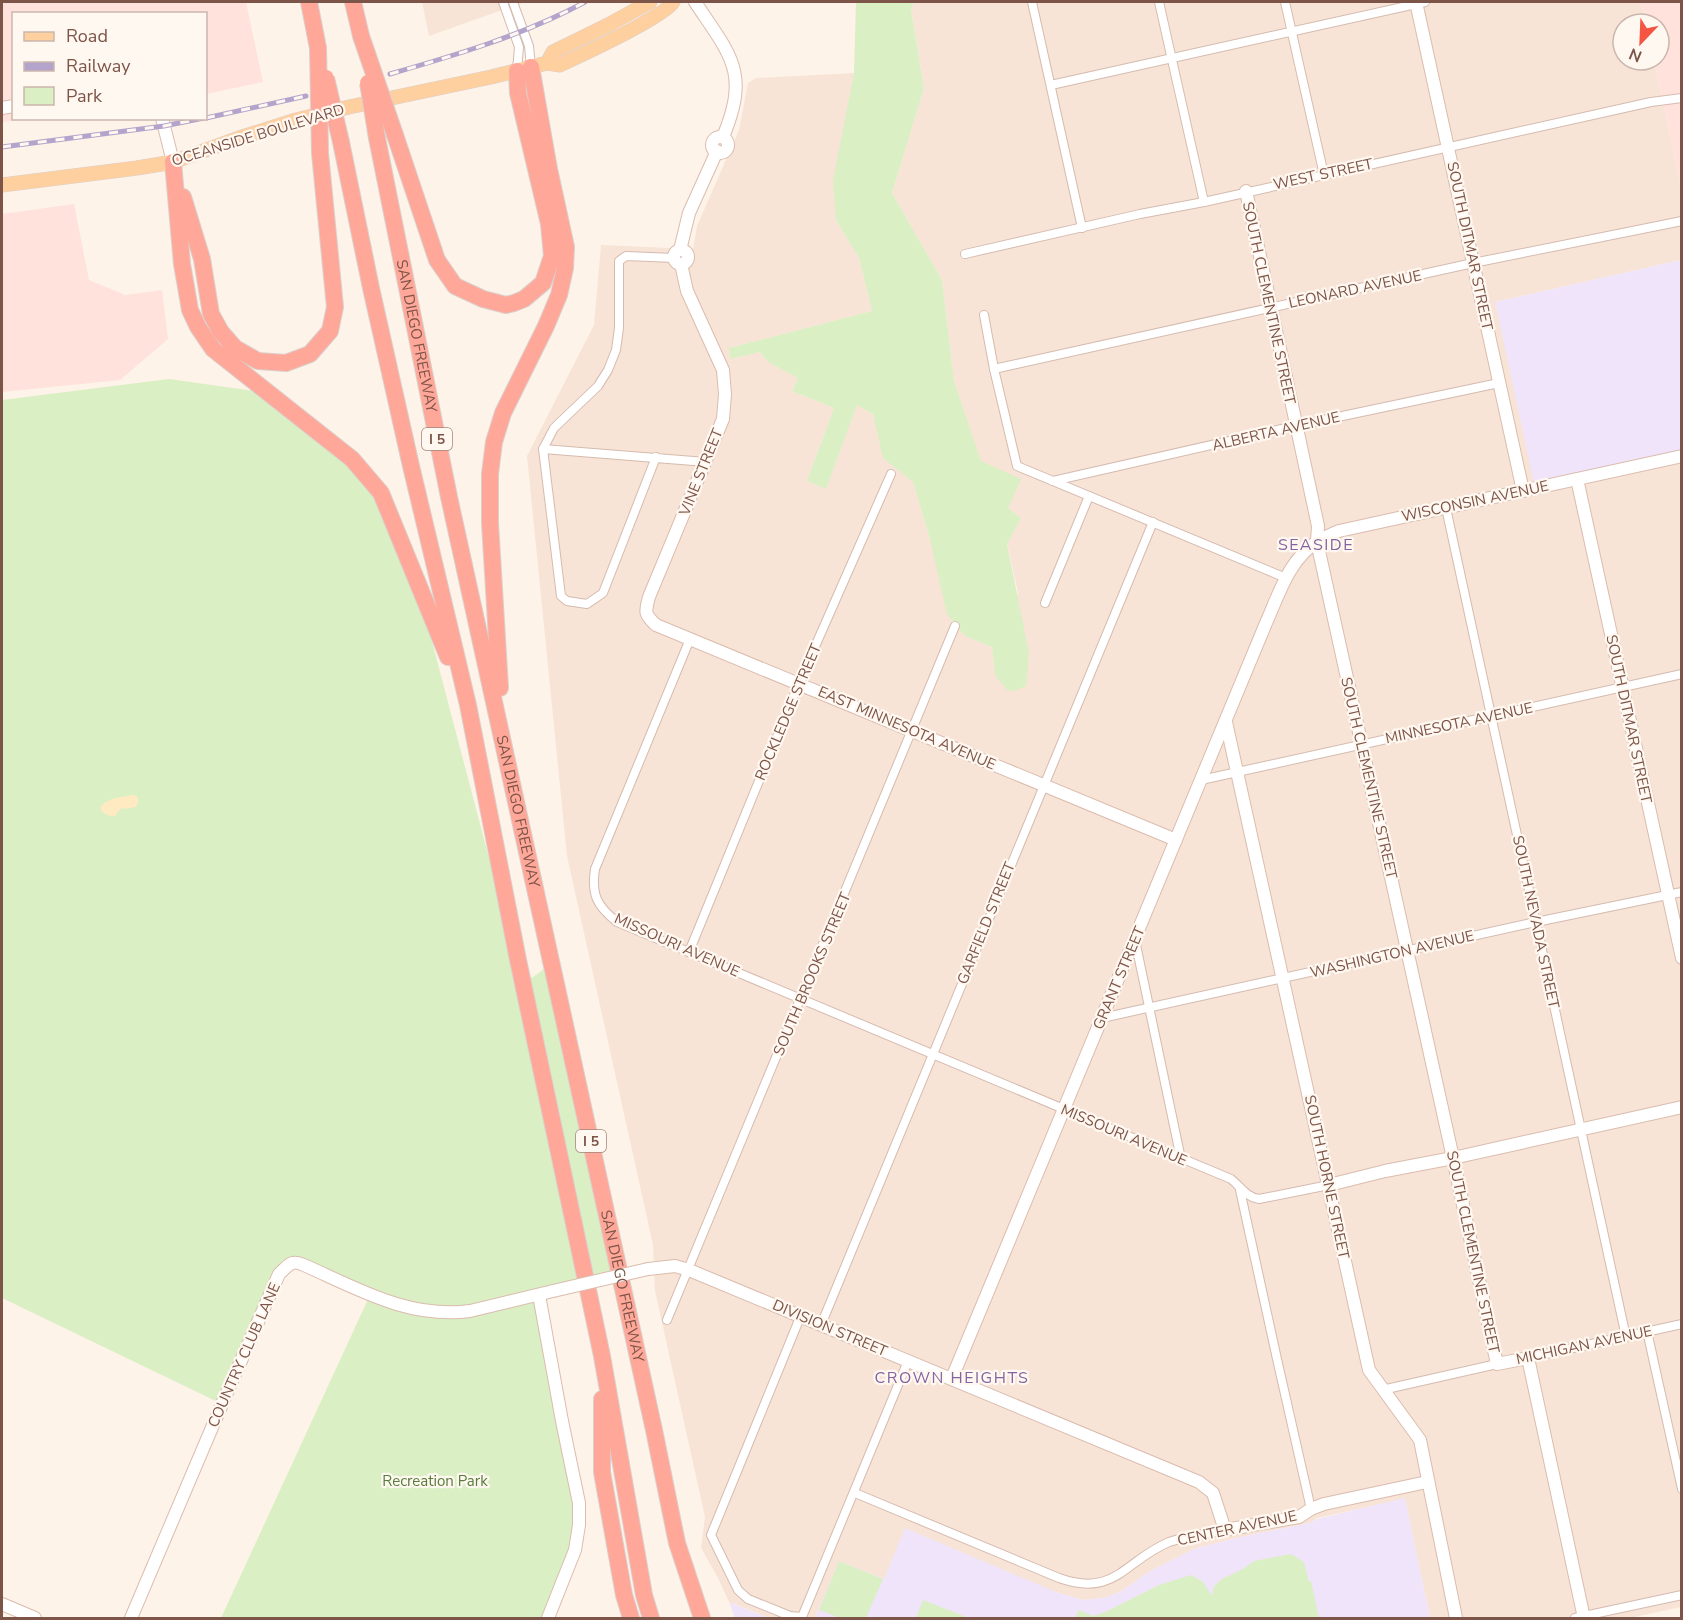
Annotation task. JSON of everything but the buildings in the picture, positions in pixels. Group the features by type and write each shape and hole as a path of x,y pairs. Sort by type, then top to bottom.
{"highway":[{"name":"SAN DIEGO FREEWAY","path":"309,2 376,310 468,705 520,972 603,1356 644,1595 651,1618"},
{"name":"SAN DIEGO FREEWAY","path":"353,2 361,36 377,138 449,497 654,1430 676,1544 702,1618"},
{"path":"361,36 437,260 455,286 483,299 506,305 525,299 543,283 552,256 549,224 518,93 532,67"},
{"path":"172,162 202,260 212,314 221,332 235,348 258,361 286,363 310,354 330,332 335,307 320,153 318,48"},
{"path":"503,740 490,523 490,474 494,442 503,413 559,295 565,268 566,247 549,169 532,67"},
{"path":"172,162 182,264 190,310 198,327 213,349 352,459 381,493 468,705"},
{"path":"603,1356 602,1472 624,1595 631,1618"},
{"path":"692,1590 707,1618"}],"main road":[{"name":"OCEANSIDE BOULEVARD","path":"532,67 553,52 650,2"},
{"name":"OCEANSIDE BOULEVARD","path":"2,185 172,162 239,138 348,107 532,67 560,65 648,19 669,7 673,2"}],"street":[{"path":"503,2 519,47 532,67"},
{"path":"513,2 529,46 532,67"},
{"name":"VINE STREET","path":"645,610 723,418 725,394 723,370 687,291 679,257 689,213 717,152 713,142 723,137 736,98 736,75 727,49 695,2"},
{"path":"1032,2 1082,228"},
{"path":"1159,2 1204,202"},
{"path":"1285,2 1323,175"},
{"path":"1051,85 1419,2"},
{"name":"SOUTH DITMAR STREET","path":"1419,2 1448,148 1523,491"},
{"name":"WEST STREET","path":"965,254 1651,102 1682,98"},
{"path":"162,120 172,162"},
{"name":"SOUTH CLEMENTINE STREET","path":"1246,191 1318,526 1317,542 1497,1364"},
{"name":"LEONARD AVENUE","path":"994,369 1473,263 1682,221"},
{"path":"656,457 603,593 587,604 567,601 561,596 543,449 554,428 592,393 608,370 616,350 619,328 619,261 626,256 679,257"},
{"path":"984,315 1017,466 1286,578"},
{"name":"ALBERTA AVENUE","path":"1053,481 1500,382"},
{"path":"543,449 706,462"},
{"name":"WISCONSIN AVENUE","path":"1286,578 1297,559 1317,542 1339,531 1682,456"},
{"name":"ROCKLEDGE STREET","path":"689,952 799,683 891,474"},
{"name":"SOUTH DITMAR STREET","path":"1577,479 1682,958"},
{"path":"1045,603 1089,496"},
{"name":"SOUTH NEVADA STREET","path":"1446,508 1626,1337"},
{"name":"GARFIELD STREET","path":"821,1324 1153,522"},
{"name":"GRANT STREET","path":"952,1378 1286,578"},
{"name":"EAST MINNESOTA AVENUE","path":"645,610 656,625 1176,840"},
{"name":"SOUTH BROOKS STREET","path":"667,1320 955,626"},
{"name":"MISSOURI AVENUE","path":"690,639 596,869 593,882 595,897 605,913 617,922 1231,1179 1244,1192 1259,1199 1682,1107"},
{"name":"MINNESOTA AVENUE","path":"1201,780 1682,674"},
{"name":"SOUTH HORNE STREET","path":"1226,722 1369,1370 1420,1440 1456,1618"},
{"name":"WASHINGTON AVENUE","path":"1102,1018 1682,892"},
{"path":"1135,940 1181,1159"},
{"path":"1239,1185 1311,1509"},
{"name":"COUNTRY CLUB LANE","path":"131,1618 279,1274 293,1262 304,1264 387,1302 428,1312 470,1311 603,1279"},
{"name":"DIVISION STREET","path":"603,1279 648,1269 675,1266 689,1270 1199,1482 1213,1493 1224,1530"},
{"path":"539,1295 579,1503 578,1538 573,1557 548,1618"},
{"path":"801,1316 711,1535 738,1590 748,1599 790,1616 802,1617 908,1361"},
{"name":"MICHIGAN AVENUE","path":"1382,1390 1682,1324"},
{"path":"1647,1331 1682,1489"},
{"path":"1528,1358 1581,1618 1682,1595"},
{"name":"CENTER AVENUE","path":"855,1493 1059,1578 1079,1584 1110,1580 1151,1552 1171,1542 1299,1517 1324,1504 1427,1482"},
{"path":"2,1604 35,1618"}],"shaded area":[{"path":"2,2 246,2 263,82 207,94 207,12 12,12 12,120 21,120 2,122"},
{"path":"422,2 525,2 429,36"},
{"path":"914,2 1641,2 1643,12 1611,12 1611,72 1657,72 1681,189 1681,260 1495,302 1681,451 1681,1607 1630,1618 1430,1618 1405,1499 1317,1518 1310,1523 1194,1549 1150,1571 1120,1592 1103,1598 1083,1600 1056,1592 884,1579 839,1561 815,1618 770,1618 729,1602 701,1548 705,1517 655,1291 653,1245 567,856 527,456 594,325 601,245 693,249 697,226 739,130 748,83 756,78 854,73 836,220 859,258 872,311 729,348 730,359 760,352 768,362 798,378 792,391 834,408 807,481 826,489 857,404 873,414 884,458 913,482 930,539 965,636 992,647 995,675 1018,593 1007,543 1021,518 1008,508 981,462 954,381 942,280 892,193 924,88 911,9"},
{"path":"1641,2 1681,2 1681,189 1657,72 1671,72 1671,12 1643,12"},
{"path":"74,204 89,280 125,295 162,290 168,339 120,380 2,392 2,214"},
{"path":"1681,260 1681,451 1534,483 1495,302"},
{"path":"1405,1498 1430,1618 815,1618 839,1561 884,1579 905,1528 1056,1592 1083,1600 1103,1598 1120,1592 1150,1571 1194,1549"},
{"path":"729,1602 756,1613 770,1618 735,1618"}],"green space":[{"path":"856,2 914,2 911,9 924,88 892,193 942,280 954,381 981,461 1021,479 1008,508 1021,518 1007,544 1029,653 1026,686 1014,691 1007,690 995,675 992,647 965,636 947,614 930,539 913,482 883,458 873,414 857,405 826,489 807,481 834,408 792,391 798,378 768,362 760,352 730,359 729,348 872,311 859,258 836,220 833,181 854,73"},
{"name":"Recreation Park","path":"169,379 262,392 371,480 423,607 521,980 533,977 556,960 621,1273 555,1287 542,1300 573,1476 576,1535 544,1618 221,1618 370,1295 290,1265 222,1404 2,1298 2,400"},
{"path":"1291,1554 1304,1562 1309,1582 1311,1581 1319,1618 1075,1618 1079,1610 1093,1616 1159,1585 1191,1575 1203,1582 1212,1596 1214,1586 1222,1579 1254,1561"},
{"path":"839,1561 883,1579 866,1618 840,1618 819,1610"},
{"path":"923,1600 969,1618 916,1618"}],"sand":[{"path":"132,795 138,799 136,807 121,808 115,816 107,815 101,809 101,806 108,801"}],"railway":[{"path":"390,74 465,52 514,34 585,2"},
{"path":"207,118 306,96"},
{"path":"2,147 194,120"}],"district":[{"name":"SEASIDE","path":"1316,545"},
{"name":"CROWN HEIGHTS","path":"952,1378"}]}
